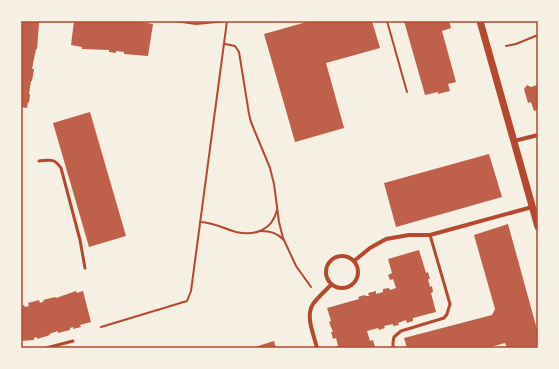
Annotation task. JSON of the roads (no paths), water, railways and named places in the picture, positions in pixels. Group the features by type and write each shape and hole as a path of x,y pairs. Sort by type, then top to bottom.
{"street":[{"path":"480,21 538,227"},
{"path":"514,141 538,134"},
{"path":"354,261 370,248 386,239 409,235 430,234 532,207"},
{"path":"339,255 344,255 354,261 358,271 355,281 346,288 331,285 325,275 325,270 330,260 339,255"},
{"path":"317,348 311,326 310,311 312,305 331,285"}],"lane":[{"path":"39,161 51,160 57,162 61,168 80,240 85,268"},
{"path":"393,348 393,342 398,334 444,318 449,308 448,297 430,234"},
{"path":"46,348 73,341"}]}
